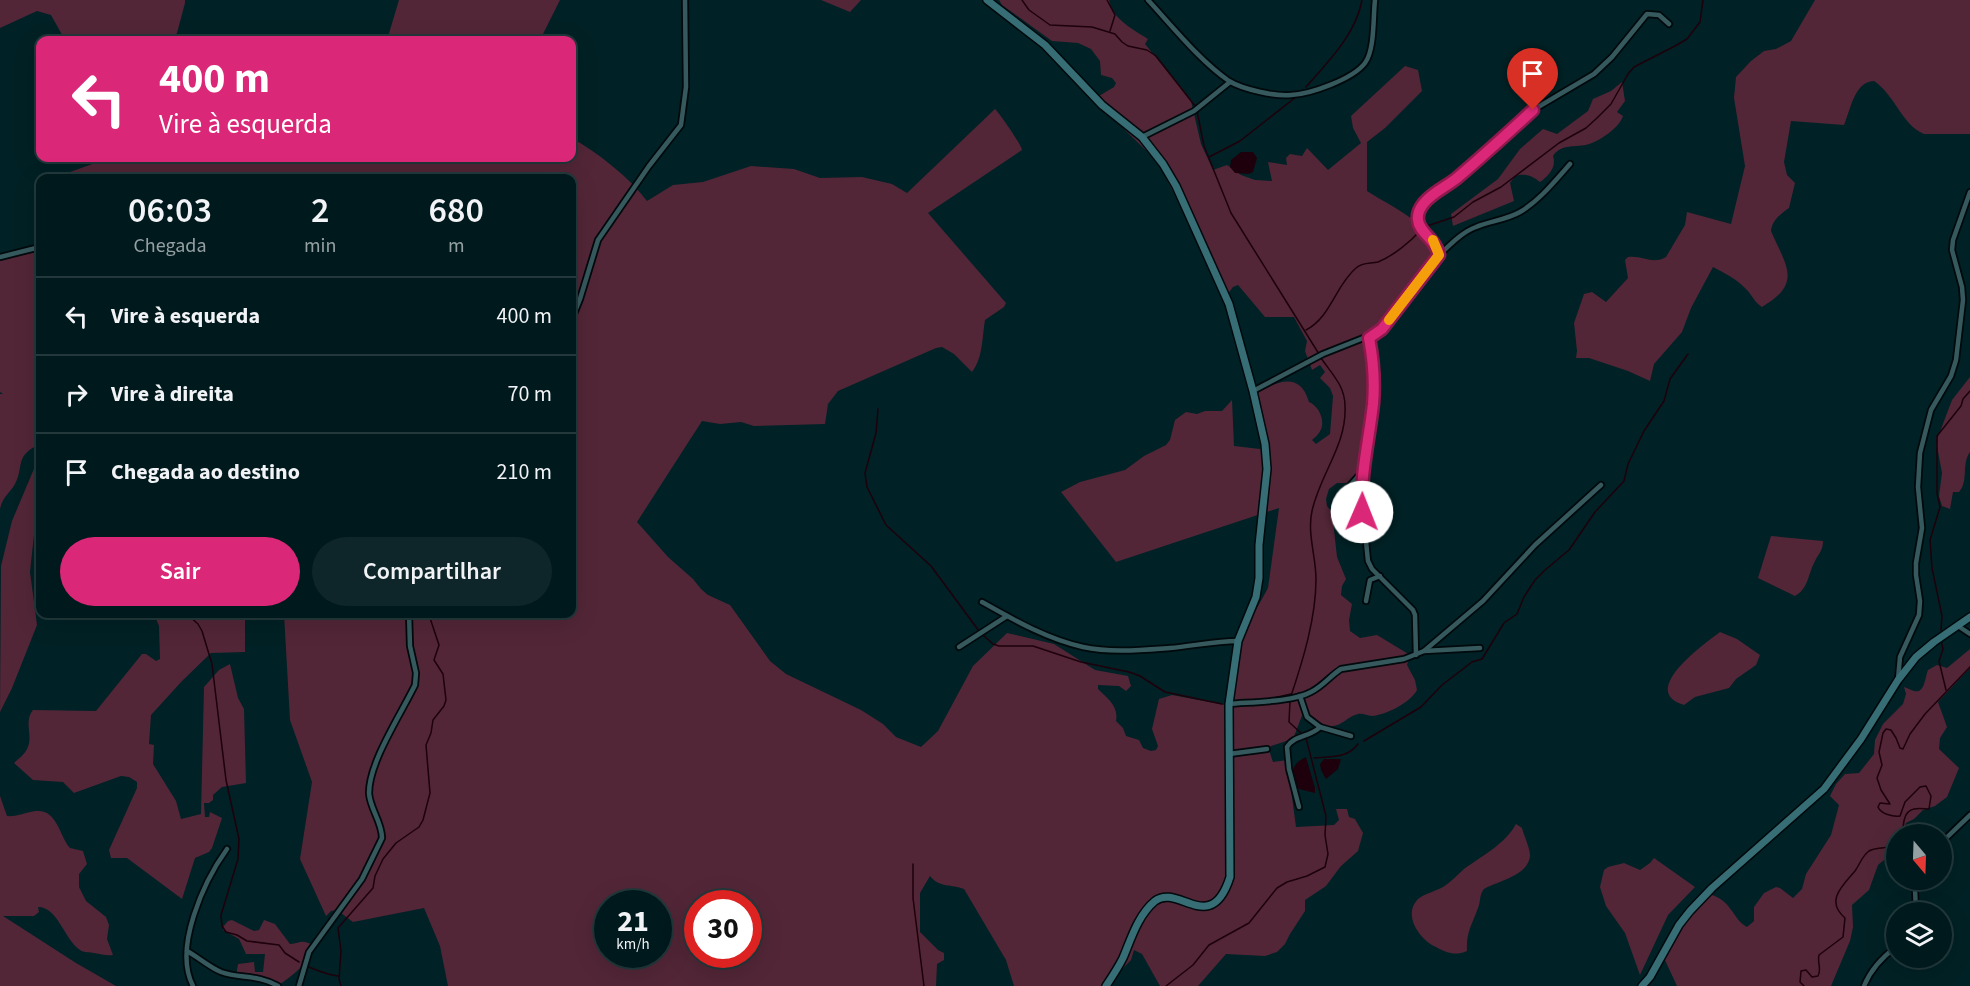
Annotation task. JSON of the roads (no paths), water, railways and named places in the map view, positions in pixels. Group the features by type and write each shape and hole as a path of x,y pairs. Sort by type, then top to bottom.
{"street":[{"path":"576,308 598,240 649,166 681,125 686,87 685,0"},
{"path":"987,0 1045,45 1102,105 1142,137 1163,164 1176,186 1229,304 1254,391 1265,444 1267,469 1259,545 1259,578 1256,597 1238,641 1228,704 1230,877 1226,890 1209,905 1198,907 1165,897 1157,900 1142,916 1106,986"},
{"path":"1148,0 1198,53 1230,82 1262,92 1291,96 1314,90 1356,71 1366,62 1371,48 1375,0"},
{"path":"1439,255 1435,242 1418,221 1419,209 1424,202 1475,163 1533,110 1594,74 1612,57 1647,14 1659,15 1668,24"},
{"path":"1142,137 1194,111 1230,82"},
{"path":"1254,391 1323,354 1369,338 1382,329 1439,255 1474,227 1508,218 1523,210 1540,196 1570,164"},
{"path":"1898,680 1900,657 1919,615 1920,601 1916,569 1922,528 1918,487 1920,453 1931,410 1951,376 1956,360 1963,300 1962,287 1952,250 1953,240 1970,192"},
{"path":"0,257 36,248"},
{"path":"1369,338 1374,377 1373,403 1360,492 1368,561 1372,569 1415,615 1416,655"},
{"path":"1340,498 1364,471"},
{"path":"1228,704 1298,697 1318,688 1341,669 1371,665 1425,651 1483,601 1535,546 1601,485"},
{"path":"1366,601 1370,580 1380,576"},
{"path":"982,602 1050,637 1084,647 1107,650 1168,649 1217,641 1238,641"},
{"path":"959,647 1007,616"},
{"path":"1642,986 1650,977 1690,911 1712,888 1824,789 1916,657 1970,617"},
{"path":"299,986 309,952 362,879 382,838 369,793 375,767 415,685 416,673 410,646 409,618"},
{"path":"1959,626 1970,634"},
{"path":"1425,651 1480,648"},
{"path":"1298,697 1307,717 1320,727 1351,735"},
{"path":"1299,807 1289,769 1287,747 1291,742 1320,727"},
{"path":"1229,754 1267,749"},
{"path":"1952,832 1970,815"},
{"path":"193,986 188,973 187,951 192,920 219,860 227,849"},
{"path":"187,951 223,973 252,976 278,986"},
{"path":"1864,986 1869,973 1886,955"}],"waterway":[{"path":"1022,0 1029,10 1050,25 1092,27 1115,34 1128,46 1147,50 1156,56 1195,106"},
{"path":"1107,0 1115,15 1110,31"},
{"path":"1306,87 1347,36 1354,24 1362,0"},
{"path":"1424,227 1454,217 1473,202 1501,187 1559,143 1586,128 1611,104 1634,67 1687,39 1700,22 1703,0"},
{"path":"1209,157 1240,141 1296,97"},
{"path":"1197,111 1204,146 1231,213 1319,354"},
{"path":"1306,330 1321,317 1343,283 1356,268 1378,262 1389,256 1420,231"},
{"path":"1364,741 1421,707 1442,685 1472,662 1482,659 1504,623 1517,614 1535,580 1569,550 1595,512 1624,481 1628,464 1644,431 1664,401 1670,379 1688,354"},
{"path":"1291,696 1314,609 1316,571 1311,536 1312,511 1321,484 1338,447 1344,420 1343,392 1321,358"},
{"path":"1941,630 1942,616 1932,568 1930,540 1940,507 1937,493 1937,436 1970,391"},
{"path":"878,409 876,433 865,473 867,487 886,525 931,566 979,631"},
{"path":"191,618 202,631 212,664 226,780 239,839 238,859 221,915 222,926 226,932 247,941 279,945 285,953 299,962"},
{"path":"341,986 339,979 341,951 338,928 373,888 375,876 383,859 396,843 419,827 430,793 426,745 433,720 446,700 443,674 434,660 439,645 430,618"},
{"path":"983,635 999,646 1033,646 1081,662 1129,672 1140,676 1165,692 1222,704"},
{"path":"1941,640 1943,649 1939,661 1946,690"},
{"path":"1903,824 1910,810 1929,809 1931,796 1926,786 1920,787 1905,802 1900,816 1882,812 1878,807 1880,803 1890,804 1877,778 1882,765 1879,752 1883,733 1886,729 1891,730 1900,748 1903,749 1910,734 1925,714 1970,667"},
{"path":"1264,700 1291,694"},
{"path":"1290,701 1289,722 1303,735"},
{"path":"1166,986 1193,965 1209,945 1249,923 1277,888 1325,867 1328,854 1325,835 1326,816 1306,738"},
{"path":"1314,758 1343,754 1354,749 1358,744"},
{"path":"1804,986 1800,982 1801,971 1806,970 1812,977 1818,976 1819,955 1843,937 1845,918 1836,906 1841,888 1869,851 1886,847"},
{"path":"913,864 913,898 924,986"},
{"path":"306,966 338,976"}]}
